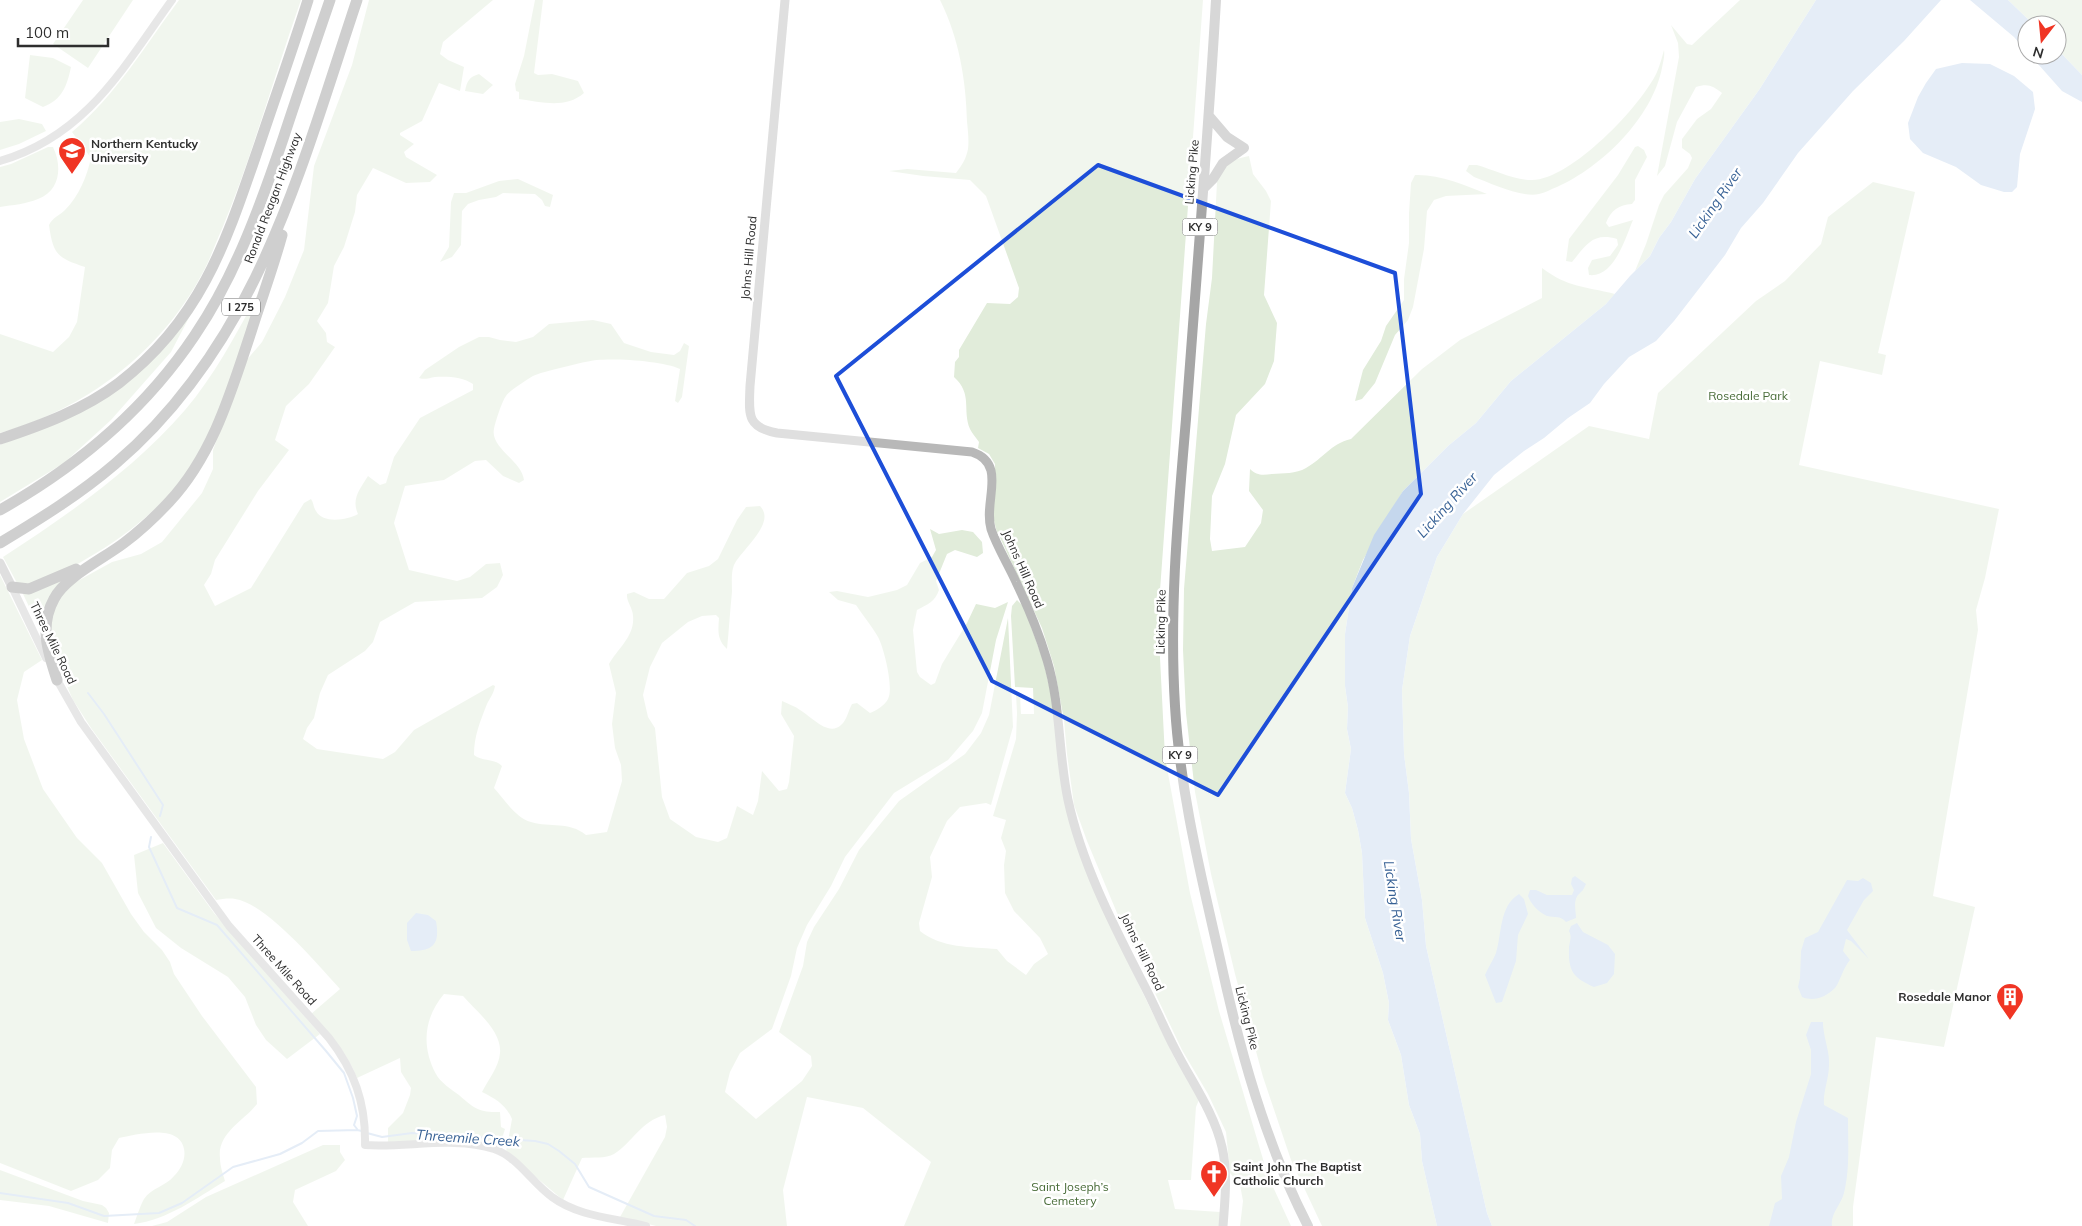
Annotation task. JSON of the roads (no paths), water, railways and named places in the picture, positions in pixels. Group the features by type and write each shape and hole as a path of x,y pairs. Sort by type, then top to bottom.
{"highway":[{"path":"0,439 71,412 118,384 151,354 187,313 206,284 228,235 308,0"},
{"name":"Ronald Reagan Highway","path":"0,510 56,476 104,439 150,393 195,335 227,279 249,230 272,171 330,0"},
{"name":"Ronald Reagan Highway","path":"0,543 73,496 116,463 157,424 189,388 222,342 243,305 272,244 291,196 357,0"},
{"path":"57,680 45,636 48,612 57,592 147,524 171,500 193,471 208,445 230,393 276,258 291,196"},
{"path":"12,587 29,589 101,559"}],"main road":[{"name":"Johns Hill Road","path":"785,0 750,386 750,412 752,420 762,430 777,433 972,452 984,456 989,462 992,474 989,505 990,524 996,542 1034,623 1048,661 1056,700 1066,789 1076,831 1086,860 1122,942 1175,1050 1202,1097 1222,1146 1226,1178 1222,1226"},
{"name":"Licking Pike","path":"1216,0 1204,188 1175,569 1172,636 1176,718 1188,815 1231,1012 1272,1147 1308,1226"},
{"path":"1204,188 1213,179 1223,163 1244,148 1227,137 1209,116"},
{"name":"Three Mile Road","path":"0,563 12,587"}],"street":[{"path":"0,161 40,145 67,130 108,89 172,0"},
{"name":"Three Mile Road","path":"12,587 57,680 81,722 229,926 329,1038 343,1057 358,1090 365,1123 365,1145 453,1144 474,1145 493,1149 508,1156 552,1197 563,1204 590,1214 646,1226"}],"water":[{"name":"Licking River","path":"1816,0 1941,0 1904,41 1853,91 1798,153 1763,203 1741,228 1725,255 1674,321 1656,341 1629,357 1604,384 1590,403 1494,475 1463,514 1437,557 1410,636 1402,690 1404,754 1409,793 1411,839 1422,900 1426,946 1487,1213 1492,1226 1437,1226 1422,1161 1420,1134 1409,1105 1401,1055 1388,1020 1389,1003 1383,973 1365,918 1362,853 1352,808 1345,793 1351,749 1347,729 1345,634 1352,588 1374,535 1403,491 1448,446 1476,423 1511,381 1606,304 1650,256 1695,179 1759,90"},
{"path":"1970,0 2008,0 2024,15 2017,15 2017,40"},
{"path":"2067,59 2082,75 2082,102 2062,91 2039,65 2067,65"},
{"path":"1962,63 1990,64 2014,76 2033,92 2035,109 2020,154 2017,187 2012,192 2004,192 1981,185 1956,167 1923,153 1910,139 1908,123 1918,97 1926,83 1936,69"},
{"path":"1575,876 1586,884 1576,900 1576,918 1566,922 1559,918 1547,916 1538,910 1529,899 1530,890 1536,890 1547,895 1572,895 1574,890 1571,884 1572,878"},
{"path":"1863,878 1871,883 1873,891 1864,900 1847,930 1869,959 1851,941 1846,939 1843,951 1850,960 1835,988 1820,998 1802,997 1798,987 1801,951 1805,938 1818,932 1847,880 1858,881"},
{"path":"1519,894 1524,899 1528,914 1518,935 1516,961 1502,1002 1496,1003 1485,975 1496,953 1505,913 1513,899"},
{"path":"416,913 428,915 436,921 437,935 434,945 430,948 411,951 407,940 407,923"},
{"path":"1577,923 1583,932 1608,945 1615,954 1614,974 1607,983 1594,987 1573,973 1570,962 1569,947 1571,937 1569,931 1571,926"},
{"path":"1811,1022 1823,1022 1829,1060 1824,1105 1848,1118 1846,1184 1843,1197 1834,1213 1832,1226 1769,1226 1775,1203 1782,1199 1781,1176 1789,1157 1796,1122 1811,1074 1811,1050 1806,1035"}],"waterway":[{"path":"88,693 104,714 163,805 160,816"},
{"path":"151,837 149,847 177,908 217,925 344,1073 353,1098 357,1116 354,1125 357,1129"},
{"name":"Threemile Creek","path":"0,1193 68,1203 104,1216 159,1213 182,1203 233,1167 280,1154 302,1143 318,1131 362,1131"},
{"name":"Threemile Creek","path":"367,1133 382,1137 412,1133 535,1141 548,1144 575,1164 589,1187 654,1216 686,1220 695,1226"}],"place":[{"name":"Northern Kentucky University","path":"72,175"},
{"name":"Rosedale Manor","path":"2010,1021"},
{"name":"Saint John The Baptist Catholic Church","path":"1214,1198"}],"park label":[{"name":"Rosedale Park","path":"1748,396"},
{"name":"Saint Joseph’s Cemetery","path":"1070,1194"}]}
